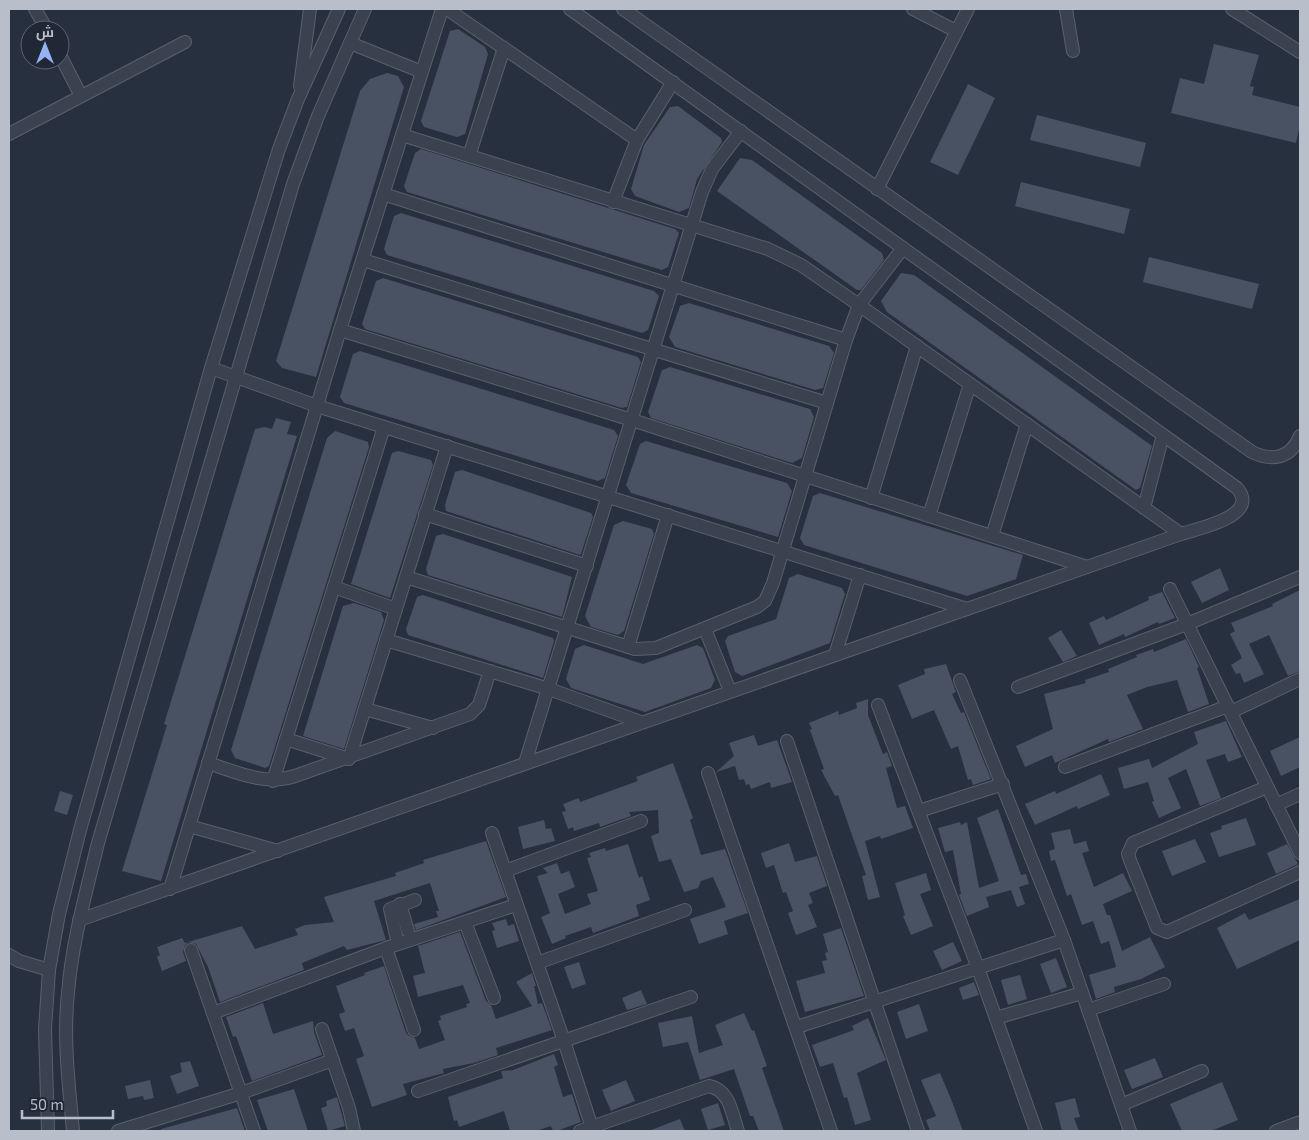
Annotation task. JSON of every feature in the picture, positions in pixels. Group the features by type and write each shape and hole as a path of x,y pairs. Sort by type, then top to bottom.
{"street":[{"path":"298,100 310,9"},
{"path":"48,1131 46,1030 49,970 59,914 80,830 211,368 279,149 298,100 339,9"},
{"path":"73,1131 67,1070 66,1020 70,969 98,843 293,184 315,125 366,9"},
{"path":"170,889 340,330 442,9"},
{"path":"447,9 637,140"},
{"path":"80,920 1181,534 1234,515 1240,508 1242,499 1237,488 570,9"},
{"path":"623,9 1252,452 1264,458 1276,458 1287,454 1296,446 1300,436"},
{"path":"915,9 956,32"},
{"path":"877,189 968,9"},
{"path":"1066,9 1072,51"},
{"path":"1232,9 1300,52"},
{"path":"9,134 185,42"},
{"path":"350,43 422,72"},
{"path":"469,156 504,48"},
{"path":"68,70 82,96"},
{"path":"613,202 637,140 673,82"},
{"path":"525,763 588,566 706,180 740,131"},
{"path":"402,135 780,254 859,305 1181,534"},
{"path":"383,194 846,340"},
{"path":"406,577 568,629 642,650 656,648 758,607 765,601 773,583 846,340 859,305 903,248"},
{"path":"363,260 654,348 827,403"},
{"path":"340,330 632,420 1087,567"},
{"path":"871,498 916,346"},
{"path":"211,368 317,406 968,609"},
{"path":"929,516 970,384"},
{"path":"992,536 1027,424"},
{"path":"273,781 384,427"},
{"path":"1144,508 1163,435"},
{"path":"349,759 447,446"},
{"path":"426,514 588,566"},
{"path":"628,647 668,515"},
{"path":"835,655 860,575"},
{"path":"1018,687 1187,624 1300,577"},
{"path":"334,587 396,609"},
{"path":"1170,590 1300,853"},
{"path":"705,628 730,692"},
{"path":"386,640 549,689 642,722"},
{"path":"208,763 273,781 287,779 349,759 464,717 475,710 490,671"},
{"path":"1065,767 1230,709 1300,679"},
{"path":"960,680 1064,940 1130,1131"},
{"path":"878,705 978,968 1036,1131"},
{"path":"365,709 433,728"},
{"path":"286,739 349,759"},
{"path":"787,741 918,1131"},
{"path":"708,773 797,1027 831,1131"},
{"path":"919,812 1003,784"},
{"path":"1267,787 1133,843 1128,854 1130,860 1158,928 1167,932 1300,872"},
{"path":"1276,805 1300,794"},
{"path":"505,871 642,821"},
{"path":"189,826 278,851"},
{"path":"492,833 564,1041 588,1130 709,1086 718,1088 724,1093 738,1131"},
{"path":"414,1030 392,946 389,912 392,907 415,900"},
{"path":"400,904 408,931"},
{"path":"213,1014 392,946 516,905"},
{"path":"537,963 685,910"},
{"path":"466,922 494,998"},
{"path":"797,1027 1064,940"},
{"path":"190,950 254,1131"},
{"path":"9,955 19,961 49,970"},
{"path":"1088,1010 1164,984"},
{"path":"996,1018 1082,993"},
{"path":"418,1091 691,997"},
{"path":"322,1029 354,1131"},
{"path":"118,1131 241,1093 332,1060"},
{"path":"1121,1105 1202,1071"},
{"path":"1276,1131 1300,1122"}],"building":[{"path":"458,29 485,47 488,54 465,134 457,137 424,127 421,121 450,31"},
{"path":"1214,44 1259,55 1250,86 1254,87 1252,95 1300,107 1300,125 1296,143 1171,113 1180,78 1204,84"},
{"path":"387,73 398,76 404,87 316,377 282,368 276,361 360,91 370,79"},
{"path":"968,84 995,98 958,175 930,162"},
{"path":"678,106 721,138 722,142 697,179 689,208 679,212 635,196 631,189 644,145 670,107"},
{"path":"1037,115 1146,143 1140,167 1030,140"},
{"path":"421,149 675,229 679,233 668,267 662,270 407,192 404,186 415,153"},
{"path":"740,158 752,160 882,253 884,260 861,290 857,290 717,191"},
{"path":"1021,182 1130,209 1124,234 1015,206"},
{"path":"401,213 654,291 659,296 648,330 642,333 387,255 384,249 394,216"},
{"path":"1149,257 1259,284 1252,309 1143,282"},
{"path":"901,273 914,275 1152,446 1140,488 1136,490 887,312 881,301"},
{"path":"383,278 638,357 641,362 627,407 622,408 365,329 362,324 376,281"},
{"path":"689,303 829,346 834,353 823,388 815,390 675,347 669,337 680,306"},
{"path":"360,351 614,430 618,436 605,478 598,481 344,403 340,397 353,354"},
{"path":"670,367 810,409 814,417 802,458 792,463 651,418 648,412 662,370"},
{"path":"276,418 291,422 287,434 297,436 161,881 122,871 167,725 164,724 255,429 265,427 272,429"},
{"path":"335,431 368,442 369,447 269,766 265,768 235,758 231,750 327,438"},
{"path":"646,441 787,483 792,491 778,537 631,493 626,485 640,444"},
{"path":"398,451 431,460 433,465 390,598 351,584 392,453"},
{"path":"462,470 591,513 593,517 581,554 446,511 445,505 455,472"},
{"path":"820,493 1023,555 1016,579 967,596 804,545 800,538 813,496"},
{"path":"623,521 652,529 654,534 624,631 618,635 591,627 585,616 614,525"},
{"path":"443,534 572,577 562,617 428,575 426,569 436,536"},
{"path":"1220,568 1229,590 1202,603 1191,582"},
{"path":"798,574 842,588 845,594 830,643 742,676 735,672 725,641 728,636 776,619 789,578"},
{"path":"1300,590 1300,671 1288,676 1269,635 1249,644 1264,674 1244,683 1240,673 1236,674 1231,665 1242,658 1230,634 1235,631 1231,623 1273,606 1272,604"},
{"path":"1162,592 1175,618 1159,624 1158,622 1125,637 1124,634 1099,645 1089,623 1104,616 1106,620 1149,600 1148,597"},
{"path":"423,595 553,638 554,641 543,678 408,635 406,629 417,597"},
{"path":"354,603 381,612 384,620 344,749 303,736 343,606"},
{"path":"1061,630 1077,656 1063,662 1048,638"},
{"path":"1186,639 1199,667 1197,668 1209,704 1188,712 1177,680 1147,687 1127,695 1143,729 1109,742 1108,739 1055,763 1052,755 1025,767 1016,746 1053,729 1044,694 1086,683 1085,680 1109,672 1108,669 1137,657 1136,655 1153,649 1154,652"},
{"path":"584,645 643,664 697,645 703,648 715,680 711,688 645,712 571,688 566,679 575,649"},
{"path":"946,664 956,692 952,694 961,713 964,712 991,779 973,785 971,779 968,780 958,746 951,749 934,710 912,719 898,685 925,674 924,669"},
{"path":"868,699 868,715 883,754 887,752 892,766 886,768 897,808 905,806 913,828 881,839 880,836 865,841 880,897 868,900 862,876 866,875 838,795 835,796 821,770 824,769 809,723 838,711 839,715 857,708 856,703"},
{"path":"1226,721 1242,757 1228,762 1225,754 1206,760 1221,798 1200,806 1186,769 1168,778 1181,808 1159,818 1152,802 1154,801 1148,782 1124,789 1118,768 1149,759 1152,768 1198,744 1194,732"},
{"path":"754,735 758,746 777,740 792,782 771,788 770,782 751,789 749,784 746,785 744,779 739,780 735,766 716,772 734,756 729,743"},
{"path":"1300,737 1300,767 1281,776 1270,751"},
{"path":"673,763 693,818 690,820 701,855 725,849 748,913 724,921 728,934 699,944 690,919 726,907 713,877 701,881 698,888 684,892 671,859 659,862 651,836 659,833 658,810 629,812 631,816 600,827 599,823 574,831 573,827 568,829 562,812 566,811 563,804 579,798 580,802 638,781 636,777"},
{"path":"1101,774 1110,795 1078,809 1077,806 1035,825 1025,804 1055,791 1056,794"},
{"path":"60,791 73,795 67,815 54,811"},
{"path":"998,809 1021,875 1026,874 1029,884 1019,887 1025,904 1017,907 1011,890 986,897 989,907 967,916 959,895 961,894 953,850 945,852 938,828 960,822 961,825 967,822 979,888 999,881 977,818"},
{"path":"1246,818 1256,845 1219,857 1210,833 1222,829 1221,826"},
{"path":"544,820 546,829 551,828 555,841 523,849 518,827"},
{"path":"1070,829 1074,844 1086,841 1089,851 1082,853 1094,887 1123,873 1132,891 1103,904 1107,915 1110,915 1122,951 1150,937 1165,967 1141,979 1114,987 1115,992 1096,999 1089,975 1116,967 1109,941 1101,944 1093,921 1082,925 1071,894 1067,896 1055,860 1051,861 1049,851 1055,849 1051,833"},
{"path":"1195,839 1206,862 1172,876 1162,851"},
{"path":"486,841 506,897 416,930 414,924 438,917 436,911 439,911 430,883 374,901 386,940 347,950 344,946 302,963 304,970 220,1002 208,967 196,944 189,942 185,945 183,952 186,961 162,971 157,957 160,955 157,947 182,938 185,943 242,926 255,949 298,935 295,929 305,925 334,922 324,897 396,876 395,873 424,863 423,860"},
{"path":"789,843 795,862 817,856 827,886 809,893 813,903 808,905 817,927 796,935 788,913 793,911 786,892 783,893 774,865 766,868 761,853"},
{"path":"628,844 639,878 642,876 650,900 636,905 639,916 593,933 591,927 565,936 566,938 552,944 541,917 550,913 537,876 548,873 543,868 557,863 561,874 569,871 575,887 558,894 565,914 591,904 587,894 598,891 587,858 591,857 589,853 605,848 606,851"},
{"path":"1287,844 1298,864 1276,874 1267,853"},
{"path":"926,873 931,890 920,894 933,926 911,935 903,916 905,915 895,883"},
{"path":"1300,899 1300,940 1237,969 1217,928 1245,913 1249,920"},
{"path":"506,919 508,926 514,924 519,941 497,948 492,931 495,930 492,923"},
{"path":"841,928 864,996 805,1012 796,981 825,973 822,961 827,960 825,953 828,952 823,934"},
{"path":"460,932 486,1001 491,1005 496,1019 532,1006 516,982 532,973 538,1004 542,1003 552,1030 496,1048 498,1055 474,1063 443,1069 444,1073 403,1084 407,1095 372,1107 356,1059 364,1056 354,1028 345,1031 339,1014 345,1012 336,986 384,966 406,1033 415,1038 419,1049 445,1040 438,1021 441,1020 440,1016 467,1007 466,1004 470,1003 463,985 418,997 413,976 425,973 418,946"},
{"path":"953,942 962,961 942,970 933,951"},
{"path":"1056,958 1067,987 1051,993 1040,964"},
{"path":"579,962 586,984 572,989 564,967"},
{"path":"1020,975 1027,999 1008,1005 1001,980"},
{"path":"974,982 979,995 963,1000 959,988"},
{"path":"641,990 647,1004 627,1010 622,998"},
{"path":"263,1003 273,1034 313,1021 314,1032 322,1055 252,1081 236,1036 233,1037 226,1017"},
{"path":"919,1004 928,1031 906,1039 897,1012"},
{"path":"744,1013 752,1031 754,1030 767,1066 762,1068 784,1131 759,1131 753,1116 750,1116 734,1069 700,1080 688,1042 663,1047 658,1023 692,1016 699,1053 723,1045 715,1025"},
{"path":"868,1018 886,1060 857,1073 871,1120 855,1125 847,1097 844,1098 833,1063 820,1067 812,1045 854,1030 852,1026"},
{"path":"554,1054 558,1065 554,1067 563,1097 572,1094 581,1122 557,1131 553,1131 551,1126 536,1131 510,1131 504,1111 459,1127 457,1120 454,1121 448,1097 503,1078 501,1071 513,1070"},
{"path":"1155,1058 1163,1077 1132,1089 1124,1070"},
{"path":"190,1061 199,1086 177,1094 170,1076 182,1072 180,1063"},
{"path":"940,1073 963,1131 930,1131 926,1120 936,1116 921,1080"},
{"path":"150,1080 154,1098 144,1100 143,1096 128,1099 125,1086"},
{"path":"626,1080 635,1101 611,1111 602,1090"},
{"path":"1222,1082 1238,1120 1211,1131 1182,1131 1170,1104"},
{"path":"294,1089 308,1131 268,1131 257,1100"},
{"path":"337,1097 345,1126 328,1131 321,1108 327,1106 326,1101"},
{"path":"1075,1098 1080,1117 1074,1118 1079,1131 1062,1131 1055,1103"},
{"path":"718,1103 725,1125 708,1130 701,1109"},
{"path":"237,1108 245,1131 162,1131 161,1129"},
{"path":"680,1119 685,1131 651,1131 651,1130"}]}
